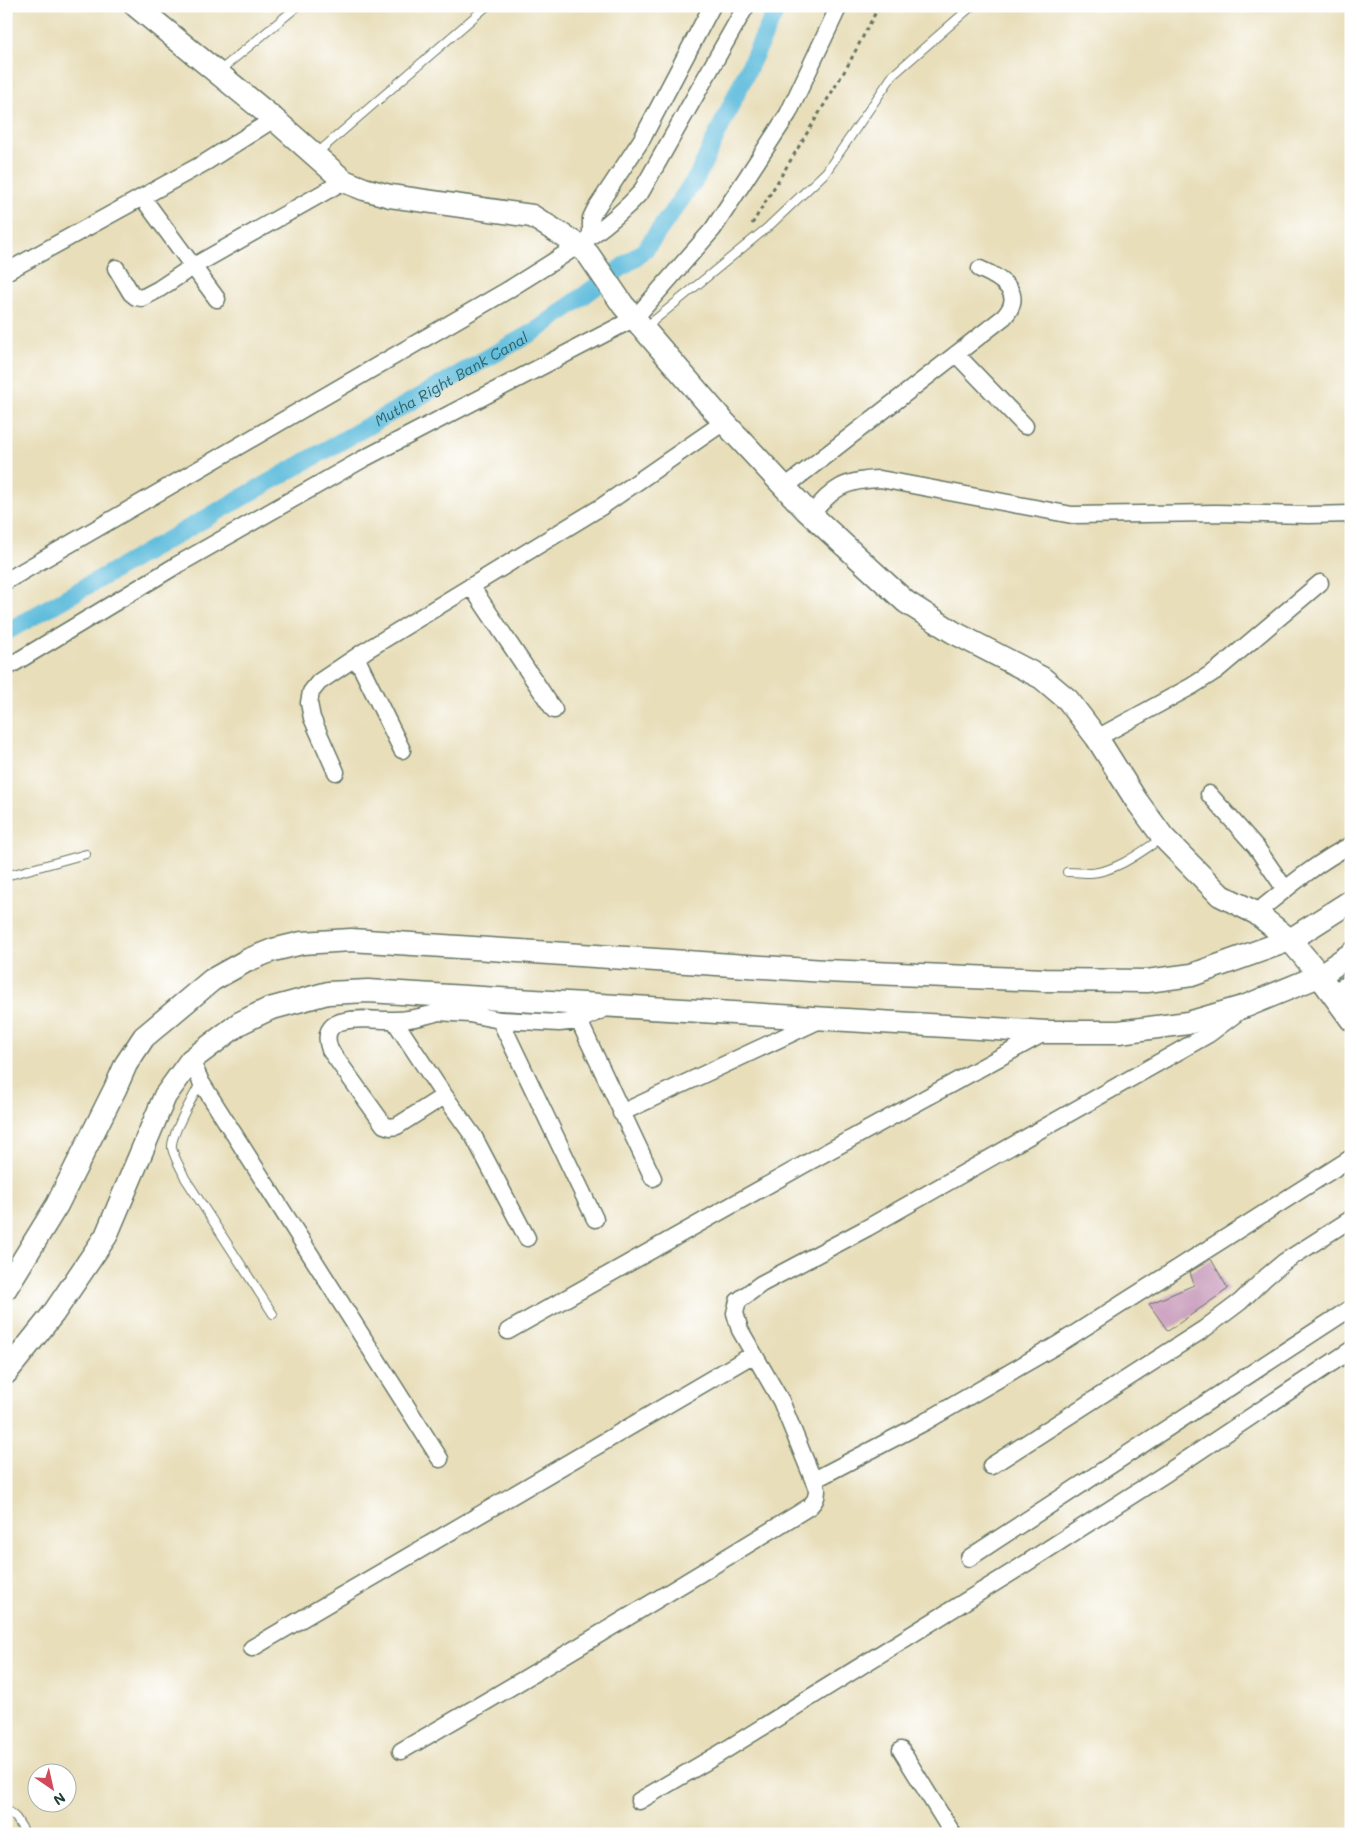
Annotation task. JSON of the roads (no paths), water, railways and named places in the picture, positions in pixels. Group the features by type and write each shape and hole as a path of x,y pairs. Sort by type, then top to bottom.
{"street":[{"path":"136,6 274,120 344,181 364,190 390,196 532,216 586,245 634,317 724,422 811,515 906,602 953,632 1042,678 1068,700 1097,738 1136,800 1163,837 1220,895 1256,913 1292,942 1351,1019"},
{"path":"586,245 591,218 595,210 642,139 712,6"},
{"path":"6,581 586,245 641,192 746,6"},
{"path":"6,668 177,565 364,458 634,317 713,229 788,114 839,6"},
{"path":"6,272 206,162 274,120"},
{"path":"116,268 130,293 142,298 192,267 344,181"},
{"path":"142,197 217,299"},
{"path":"785,487 1004,317 1013,304 1012,296 1003,282 992,274 980,269"},
{"path":"956,354 1025,426"},
{"path":"336,772 312,718 311,692 319,682 356,656 601,507 724,422"},
{"path":"811,515 825,497 836,490 860,480 873,479 895,481 1072,515 1351,514"},
{"path":"1097,738 1192,686 1217,670 1320,583"},
{"path":"471,586 554,710"},
{"path":"356,656 402,750"},
{"path":"1209,794 1256,847 1285,890"},
{"path":"1256,913 1334,854 1351,845"},
{"path":"6,1288 57,1205 126,1064 144,1037 212,980 248,960 273,950 302,943 351,940 825,971 1045,980 1147,981 1192,975 1292,942 1351,901"},
{"path":"6,1373 53,1314 106,1236 165,1096 191,1060 240,1023 269,1010 328,993 368,991 1046,1032 1119,1032 1188,1023 1246,1006 1321,979 1351,954"},
{"path":"1321,979 1351,982"},
{"path":"438,1012 465,996"},
{"path":"444,1096 397,1126 390,1127 379,1119 330,1050 327,1042 329,1031 337,1024 355,1018 394,1020 438,1012 469,1014 500,1020 559,1024 579,1021 610,1006"},
{"path":"401,1751 511,1688 808,1507 817,1497 814,1480 781,1401 740,1330 735,1313 738,1301 743,1296 761,1284 867,1228 1209,1034 1246,1006"},
{"path":"621,1113 824,1018"},
{"path":"394,1020 444,1096 474,1137 527,1238"},
{"path":"500,1020 595,1219"},
{"path":"579,1021 621,1113 654,1178"},
{"path":"508,1331 805,1164 1046,1032"},
{"path":"191,1060 201,1082 440,1459"},
{"path":"814,1480 923,1423 1057,1345 1351,1158"},
{"path":"991,1466 1217,1320 1284,1262 1351,1219"},
{"path":"969,1558 1351,1308"},
{"path":"639,1801 719,1754 1014,1571 1165,1474 1351,1350"},
{"path":"252,1648 754,1354"},
{"path":"901,1750 953,1834"}],"lane":[{"path":"217,73 298,6"},
{"path":"315,156 487,6"},
{"path":"634,317 768,227 826,172 893,75 972,6"},
{"path":"1067,872 1093,873 1110,868 1125,862 1163,837"},
{"path":"6,876 86,854"},
{"path":"201,1082 175,1134 172,1146 175,1156 185,1178 273,1314"},
{"path":"6,1809 16,1818 26,1834"}],"waterway":[{"name":"Mutha Right Bank Canal","path":"6,632 540,328 645,250 697,177 778,6"}]}
